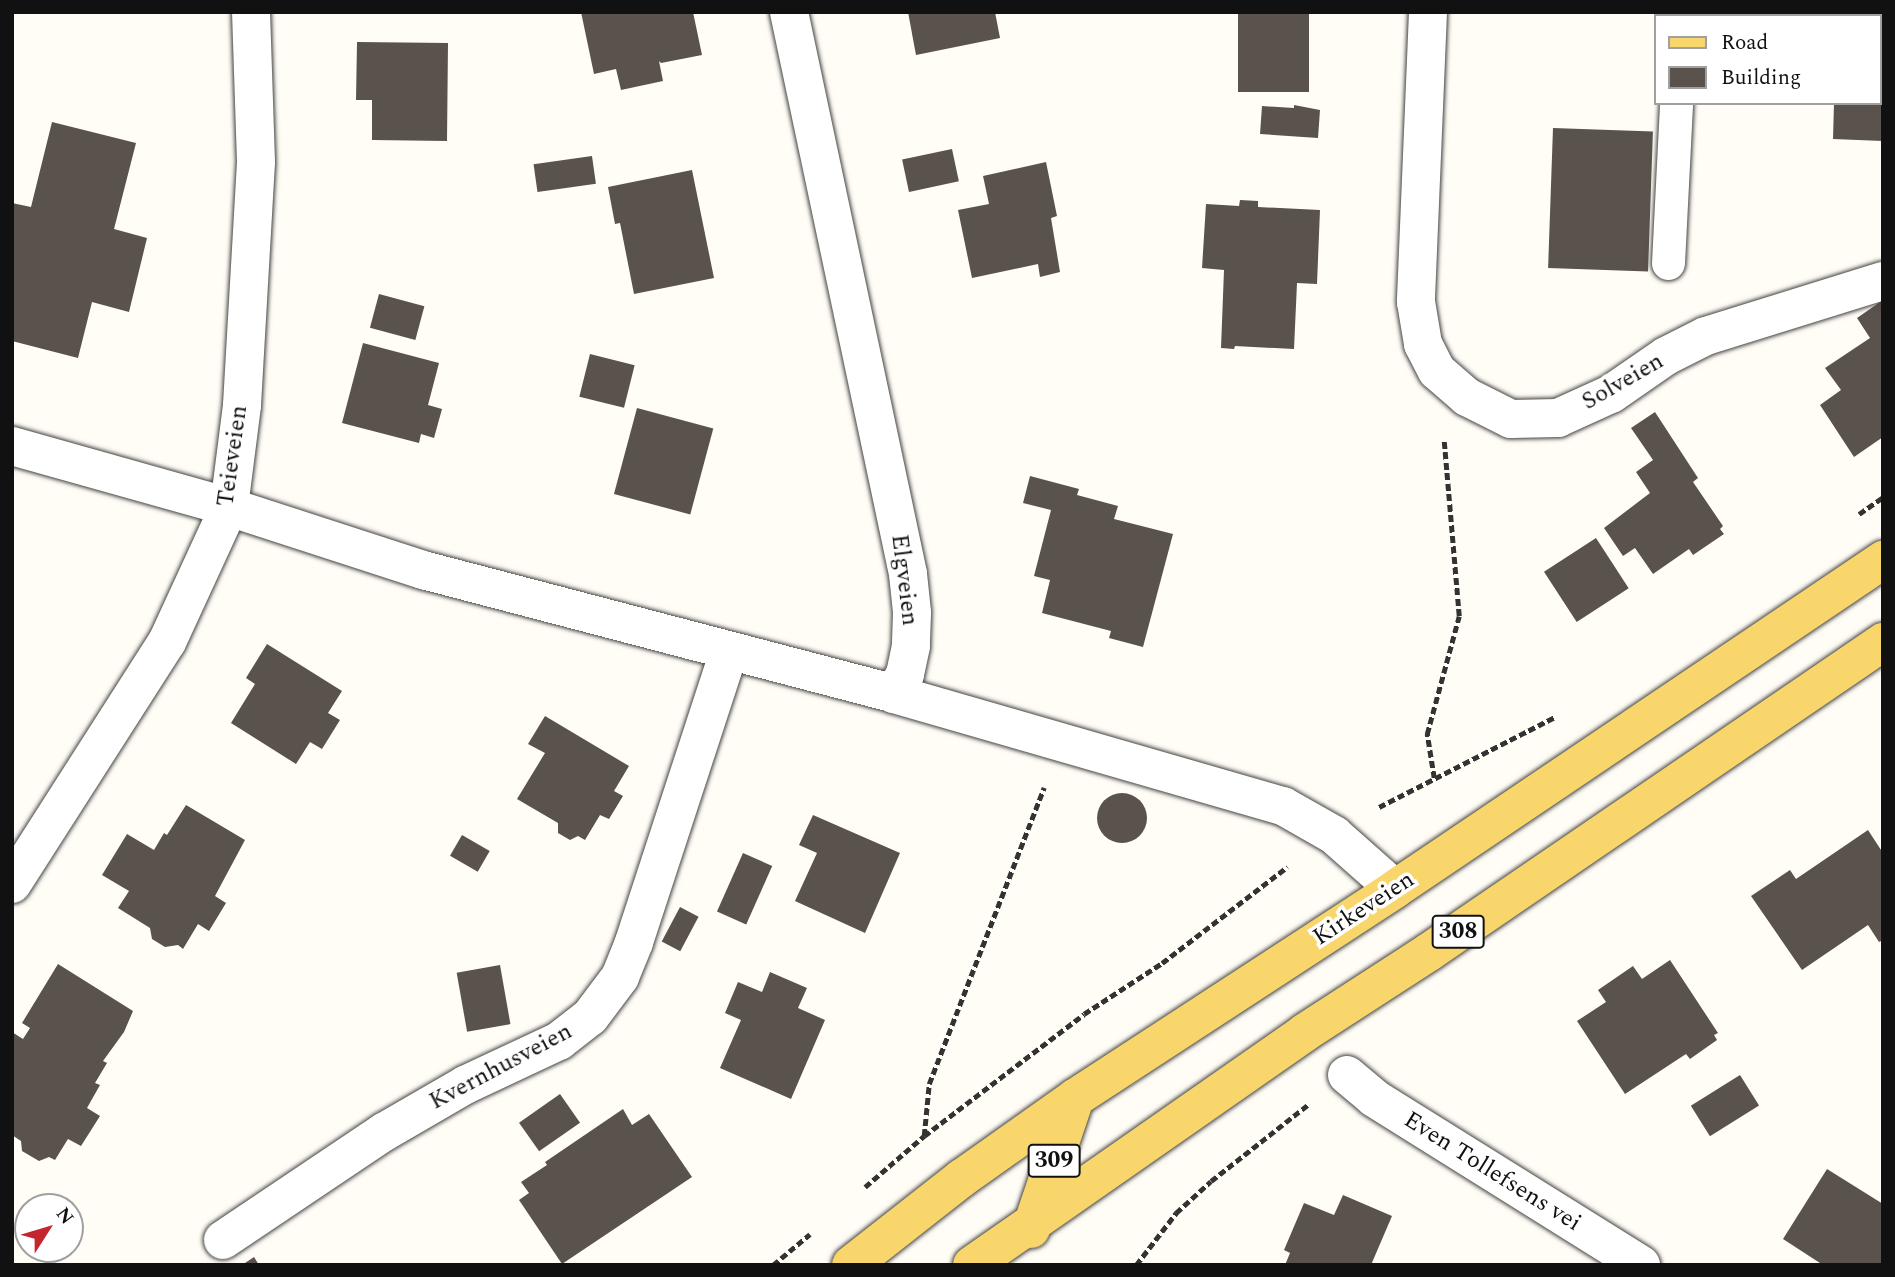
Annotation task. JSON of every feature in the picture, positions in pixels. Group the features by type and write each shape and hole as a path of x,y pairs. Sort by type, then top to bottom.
{"main road":[{"name":"Kirkeveien","path":"851,1265 962,1178 1075,1098 1395,888 1883,560"},
{"name":"308","path":"972,1265 1304,1033 1429,952 1883,642"},
{"name":"309","path":"1012,1265 1034,1223 1075,1098"}],"street":[{"name":"Teieveien","path":"12,884 167,642 229,507 242,405 256,162 251,12"},
{"name":"Elgveien","path":"789,12 908,574 912,613 911,646 905,674 894,694"},
{"name":"Solveien","path":"1428,12 1416,302 1423,344 1437,371 1466,397 1511,419 1558,418 1611,394 1666,356 1706,336 1883,281"},
{"path":"12,446 229,507 423,570 894,694 1283,806 1334,835 1395,888"},
{"name":"Kvernhusveien","path":"223,1240 384,1132 465,1085 559,1041 590,1017 620,977 634,942 729,652"},
{"name":"Even Tollefsens vei","path":"1347,1074 1374,1098 1641,1265"}],"lane":[{"path":"1668,264 1676,105"}],"path":[{"path":"1434,778 1427,734 1459,616 1437,371"},
{"path":"1849,520 1883,498"},
{"path":"1378,808 1564,712"},
{"path":"923,1136 929,1084 1040,801 1056,741"},
{"path":"860,1191 923,1136 1084,1014 1161,963 1292,863"},
{"path":"1136,1265 1176,1213 1211,1181 1347,1074"},
{"path":"775,1264 817,1227"}],"building":[{"path":"581,12 693,12 702,55 661,63 659,61 663,81 621,90 616,69 594,74"},
{"path":"908,12 995,12 1000,38 916,55"},
{"path":"1238,12 1309,12 1309,92 1238,92"},
{"path":"1883,12 1883,141 1833,139 1834,105 1881,105 1881,14 1838,14"},
{"path":"357,42 448,43 447,141 372,140 372,100 356,100"},
{"path":"1294,105 1320,110 1318,138 1260,134 1262,106 1294,108"},
{"path":"52,122 136,143 114,229 147,238 129,312 92,302 78,358 12,341 12,203 31,207"},
{"path":"1553,128 1653,131 1648,271 1548,268"},
{"path":"952,149 959,181 909,192 902,160"},
{"path":"592,156 596,184 537,192 534,164"},
{"path":"1046,162 1057,216 1051,218 1060,272 1040,277 1038,264 972,278 958,210 989,204 983,176"},
{"path":"692,170 714,278 634,294 620,223 615,224 608,187"},
{"path":"1240,200 1258,201 1258,207 1320,210 1317,284 1297,283 1294,349 1235,346 1234,349 1221,348 1224,270 1202,268 1206,204 1239,206"},
{"path":"379,294 424,306 415,340 370,328"},
{"path":"1883,300 1883,437 1854,457 1820,405 1841,390 1825,368 1870,338 1857,318"},
{"path":"363,343 439,363 428,405 442,409 434,438 421,434 419,443 342,423"},
{"path":"590,354 635,365 624,408 579,397"},
{"path":"637,408 713,428 690,514 614,494"},
{"path":"1655,412 1698,478 1693,482 1723,526 1720,529 1724,534 1693,555 1689,549 1653,574 1635,548 1623,556 1604,528 1650,493 1636,472 1653,460 1631,428"},
{"path":"1030,476 1079,489 1077,495 1118,506 1114,519 1173,534 1143,647 1109,638 1111,631 1042,613 1050,580 1034,576 1051,510 1023,503"},
{"path":"1596,538 1629,588 1577,622 1544,572"},
{"path":"267,644 342,691 328,713 340,720 322,749 310,742 296,764 231,723 255,684 246,678"},
{"path":"545,716 629,766 614,791 623,796 609,819 600,815 585,840 578,836 570,840 558,833 558,823 517,799 545,753 528,744"},
{"path":"1122,793 1140,800 1147,818 1140,836 1122,843 1104,836 1097,818 1104,800"},
{"path":"186,805 245,840 215,896 226,903 209,931 198,924 183,949 178,945 165,947 152,939 150,928 118,908 129,891 102,875 127,834 154,850"},
{"path":"813,815 900,853 865,933 795,901 817,853 799,845"},
{"path":"1868,830 1883,853 1883,940 1879,942 1868,925 1802,970 1751,896 1790,870 1796,879"},
{"path":"462,835 490,851 478,872 450,856"},
{"path":"743,853 772,866 746,924 717,911"},
{"path":"680,907 699,917 680,951 662,941"},
{"path":"1670,960 1718,1033 1714,1035 1717,1040 1690,1059 1686,1054 1625,1094 1577,1021 1606,1002 1598,990 1633,966 1642,979"},
{"path":"58,964 133,1011 124,1032 103,1061 107,1063 95,1083 100,1085 87,1108 100,1116 81,1146 68,1139 55,1160 49,1157 39,1161 22,1151 21,1141 12,1135 12,1032 23,1039 30,1028 22,1023"},
{"path":"500,965 510,1024 467,1032 457,973"},
{"path":"770,972 807,988 798,1008 825,1020 791,1099 720,1068 741,1020 725,1013 738,982 762,992"},
{"path":"1740,1075 1759,1106 1710,1136 1691,1106"},
{"path":"560,1094 580,1123 539,1151 519,1123"},
{"path":"623,1109 632,1125 649,1114 692,1177 562,1264 519,1200 529,1193 521,1182 547,1165 545,1162"},
{"path":"1827,1169 1883,1204 1883,1265 1823,1265 1783,1239"},
{"path":"1343,1195 1392,1216 1371,1265 1285,1265 1290,1253 1284,1250 1304,1203 1334,1215"},
{"path":"254,1257 259,1265 242,1265"}]}
